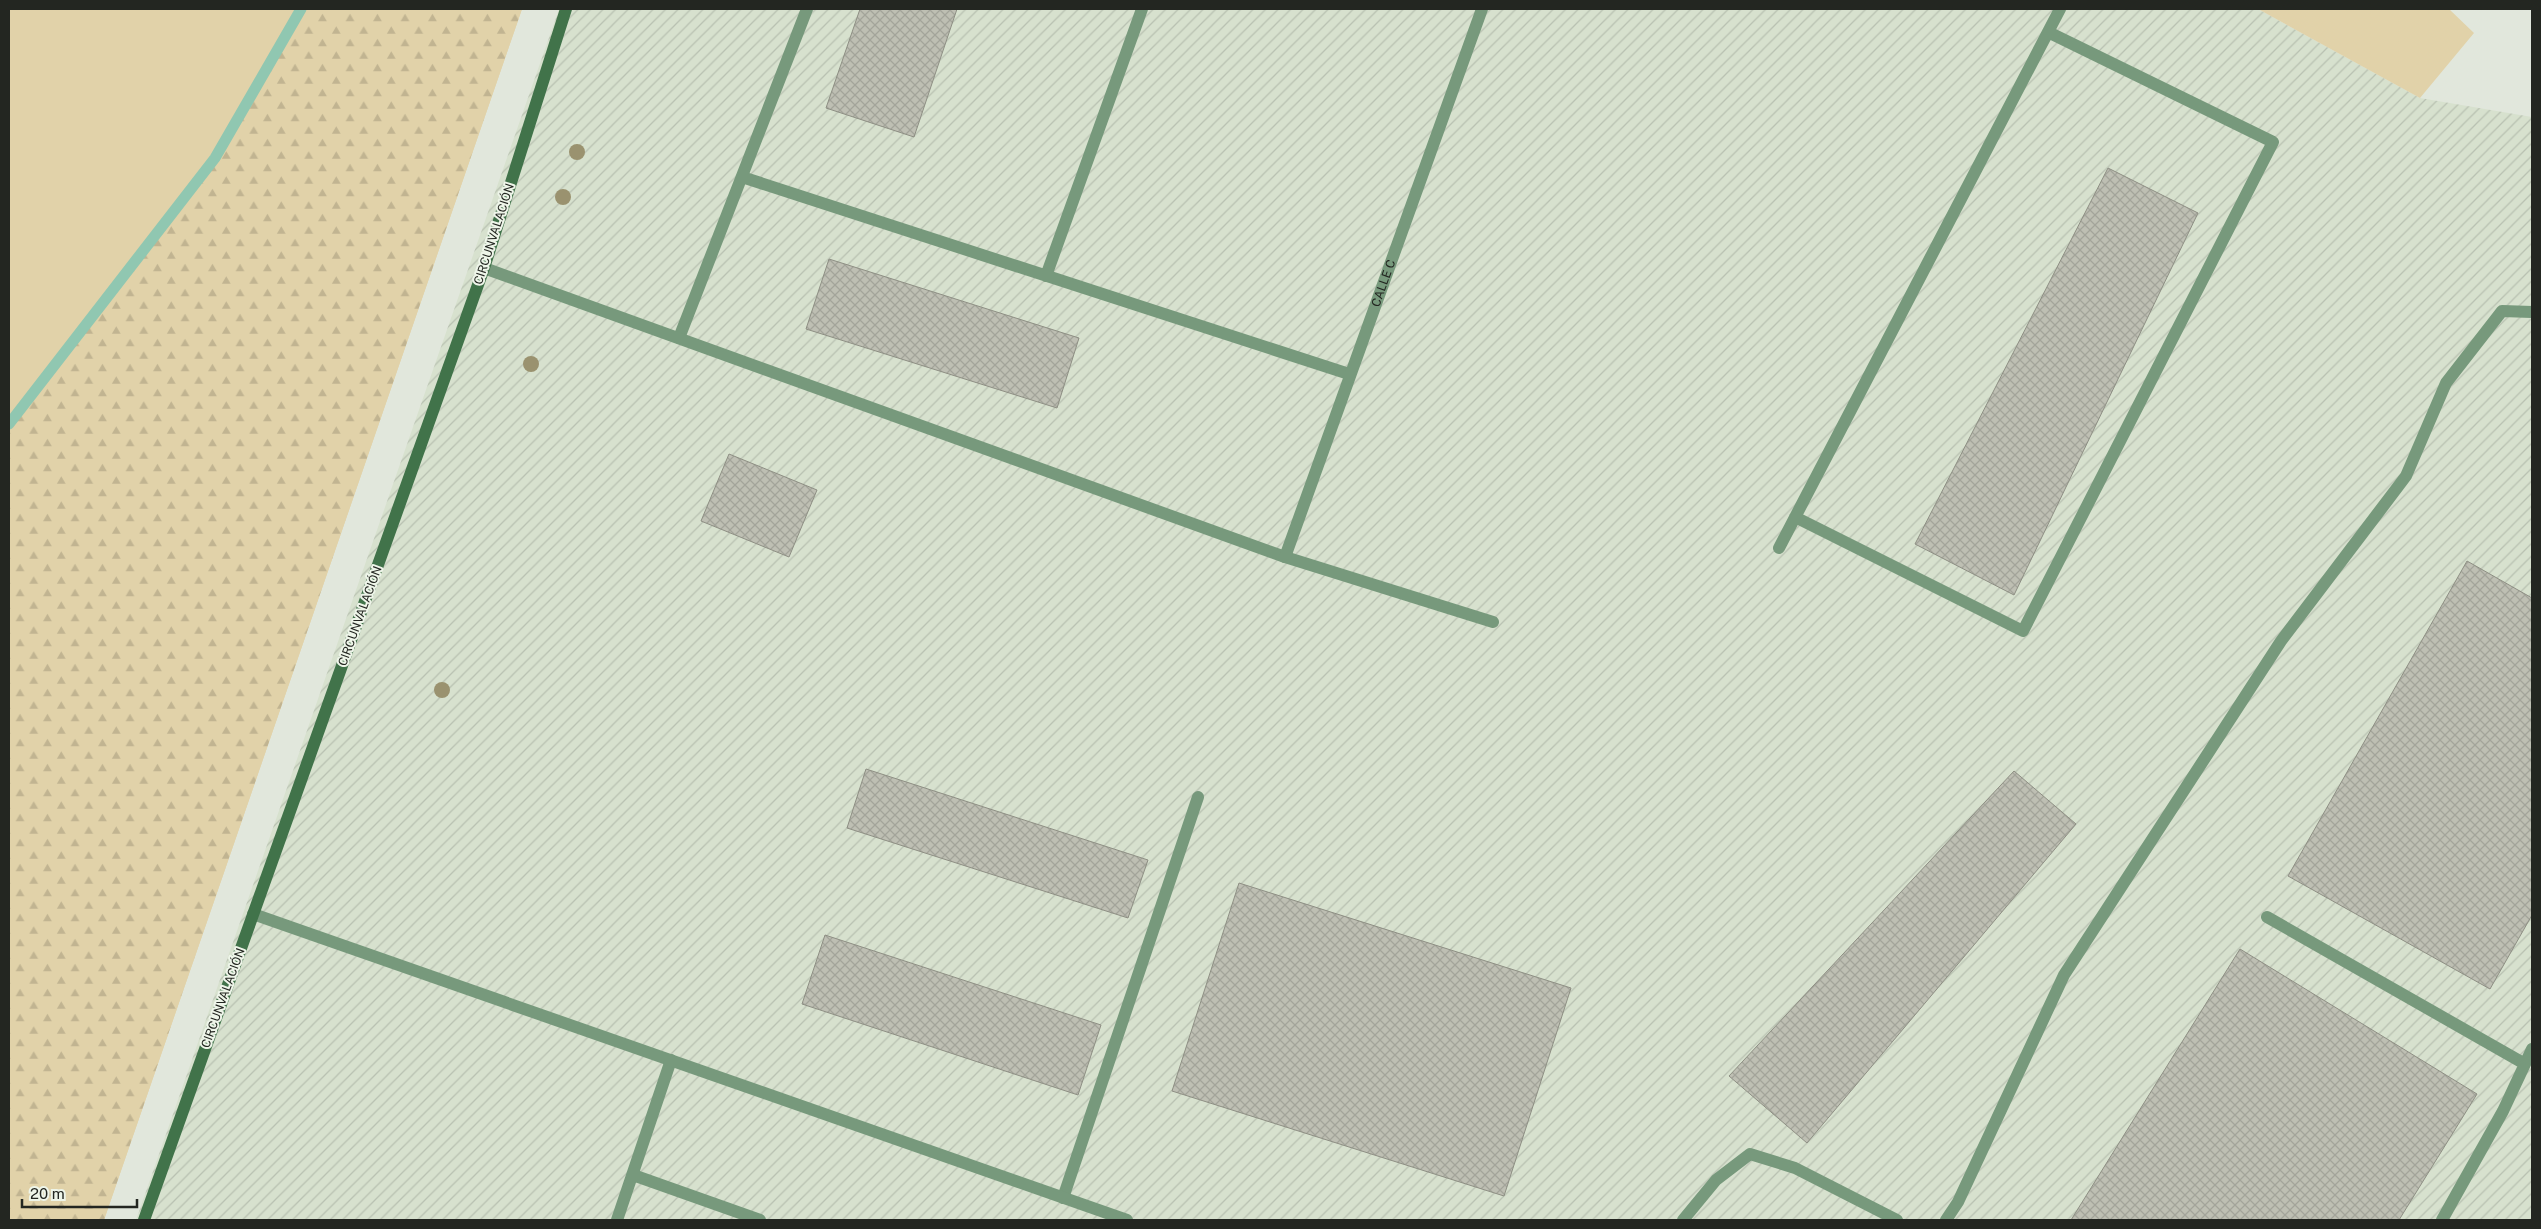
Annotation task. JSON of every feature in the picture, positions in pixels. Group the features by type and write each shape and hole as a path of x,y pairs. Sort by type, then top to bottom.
{"street":[{"name":"CIRCUNVALACIÓN","path":"144,1220 484,268 566,9"},
{"path":"679,338 807,9"},
{"path":"1046,276 1142,9"},
{"name":"CALLE C","path":"1285,557 1349,374 1482,9"},
{"path":"1780,548 2060,9"},
{"path":"1795,517 2024,631 2273,142 2048,32"},
{"path":"742,177 1349,374"},
{"path":"484,268 1285,557 1493,622"},
{"path":"1946,1220 1958,1202 2069,966 2281,641 2406,476 2446,383 2502,311 2532,312"},
{"path":"1063,1198 1198,797"},
{"path":"253,914 1127,1220"},
{"path":"2267,917 2525,1064"},
{"path":"2442,1220 2503,1110 2532,1049"},
{"path":"617,1220 671,1060"},
{"path":"1683,1220 1716,1180 1750,1154 1796,1168 1897,1220"},
{"path":"633,1175 760,1220"}],"shaded area":[{"path":"559,9 2258,9 2420,98 2532,117 2532,1220 136,1220"}],"green space":[{"path":"9,9 522,9 104,1220 9,1220"},
{"path":"301,9 522,9 104,1220 9,1220 9,424 215,158"},
{"path":"2258,9 2449,9 2474,33 2420,98"}],"building":[{"path":"860,9 957,9 914,137 826,108"},
{"path":"2108,168 2198,213 2014,595 1915,544"},
{"path":"829,259 1079,338 1057,408 806,329"},
{"path":"729,454 817,490 789,557 701,521"},
{"path":"2467,561 2532,598 2532,915 2490,989 2288,876"},
{"path":"866,769 1148,860 1128,918 847,828"},
{"path":"2014,771 2076,824 1807,1143 1729,1076"},
{"path":"1239,883 1571,988 1504,1196 1172,1091"},
{"path":"825,935 1101,1025 1078,1095 802,1004"},
{"path":"2240,949 2477,1094 2399,1220 2071,1220"}],"waterway":[{"path":"9,424 215,158 301,9"}]}
